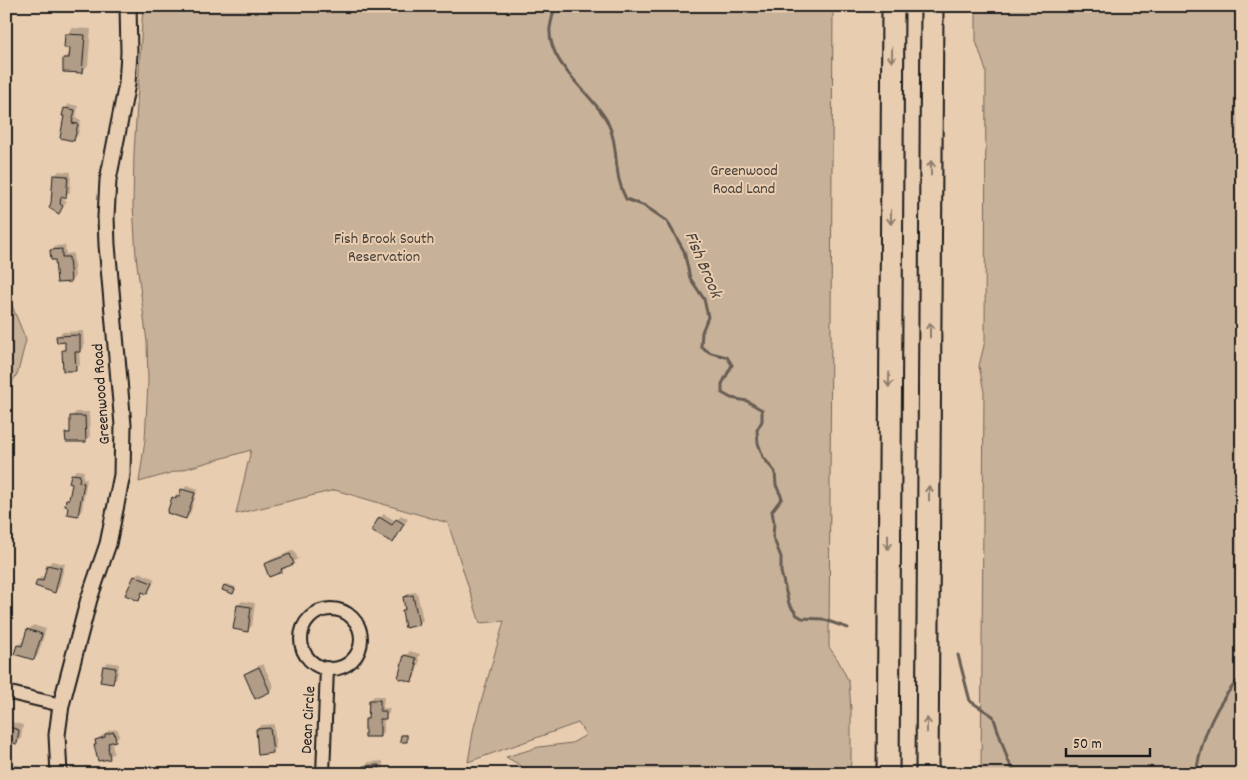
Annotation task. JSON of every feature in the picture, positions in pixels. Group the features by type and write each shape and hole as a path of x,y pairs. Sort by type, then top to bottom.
{"highway":[{"path":"888,774 893,6"},
{"path":"927,774 932,6"}],"street":[{"name":"Greenwood Road","path":"59,774 57,735 61,705 89,599 108,544 122,475 123,425 106,217 108,180 127,84 129,53 128,6"},
{"name":"Dean Circle","path":"338,610 355,620 360,632 361,644 359,651 351,661 340,667 327,668 314,664 305,654 301,640 302,633 307,620 318,612 338,610"},
{"name":"Dean Circle","path":"323,774 327,668"},
{"path":"6,692 61,705"}],"green space":[{"name":"Fish Brook South Reservation","path":"143,6 833,6 829,647 849,682 851,762 849,774 549,774 523,767 506,757 539,747 572,743 586,735 578,723 468,762 474,727 504,621 480,623 448,523 335,490 236,514 251,450 139,482 145,440 148,382 147,342 136,256 133,205 134,153"},
{"path":"976,6 1242,6 1242,774 981,774 984,392 979,366 985,341 986,71 976,41"},
{"path":"6,166 11,193 6,215"},
{"path":"6,291 26,340 18,372 6,393"}],"building":[{"path":"65,34 85,35 82,73 63,72 63,58 69,58 70,48 64,48"},
{"path":"64,108 75,110 72,123 78,124 74,141 60,138"},
{"path":"53,175 68,176 66,198 61,197 60,204 63,206 59,214 49,208"},
{"path":"62,249 62,257 69,257 71,282 57,283 55,260 51,260 50,250"},
{"path":"80,335 80,352 75,352 76,371 63,371 62,350 65,350 65,342 57,343 56,336"},
{"path":"70,416 85,416 86,442 66,442 65,433 70,433"},
{"path":"71,474 80,475 79,482 84,483 78,516 67,514 68,507 65,506 66,499 69,499 72,484 69,483"},
{"path":"181,489 195,493 186,519 167,513 172,497 176,499 176,496 179,497"},
{"path":"379,517 392,525 396,519 404,524 393,543 371,531"},
{"path":"290,554 294,564 281,569 282,572 269,577 264,564"},
{"path":"47,565 61,568 55,593 35,586 37,580 43,581"},
{"path":"134,576 152,583 147,594 142,592 139,601 125,595"},
{"path":"224,585 235,589 233,594 222,590"},
{"path":"413,595 419,625 405,628 402,610 405,610 403,597"},
{"path":"237,605 251,607 248,632 233,629"},
{"path":"27,629 42,634 34,660 14,654 17,645 22,646"},
{"path":"404,655 416,658 415,664 417,664 412,682 398,678"},
{"path":"103,666 116,668 113,684 100,682"},
{"path":"259,667 270,692 255,699 244,674"},
{"path":"369,700 380,700 380,711 386,711 386,719 380,719 380,737 365,737 365,719 368,719"},
{"path":"6,726 19,730 17,744 6,742"},
{"path":"270,728 273,753 258,755 256,729"},
{"path":"114,732 116,741 108,743 110,759 98,761 94,745 96,745 95,740 105,737 105,734"},
{"path":"401,735 407,735 407,742 400,742"},
{"path":"379,765 379,774 363,774 363,766"},
{"path":"6,771 19,773 19,774 6,774"}],"waterway":[{"name":"Fish Brook","path":"552,6 554,9 550,28 551,41 563,66 607,121 611,130 619,179 626,199 645,206 667,221 684,251 690,278 704,299 708,317 702,332 701,347 711,353 727,357 732,365 722,384 722,393 731,398 747,401 762,410 762,421 757,430 758,443 763,457 775,472 776,485 782,498 772,511 774,523 773,537 781,557 781,572 789,604 797,615 802,618 822,619 848,628"},
{"name":"Fish Brook","path":"958,655 970,701 993,716 1008,760 1015,774"},
{"path":"1196,774 1198,761 1211,721 1225,697 1242,676"}],"park label":[{"name":"Greenwood Road Land","path":"744,180"}]}
